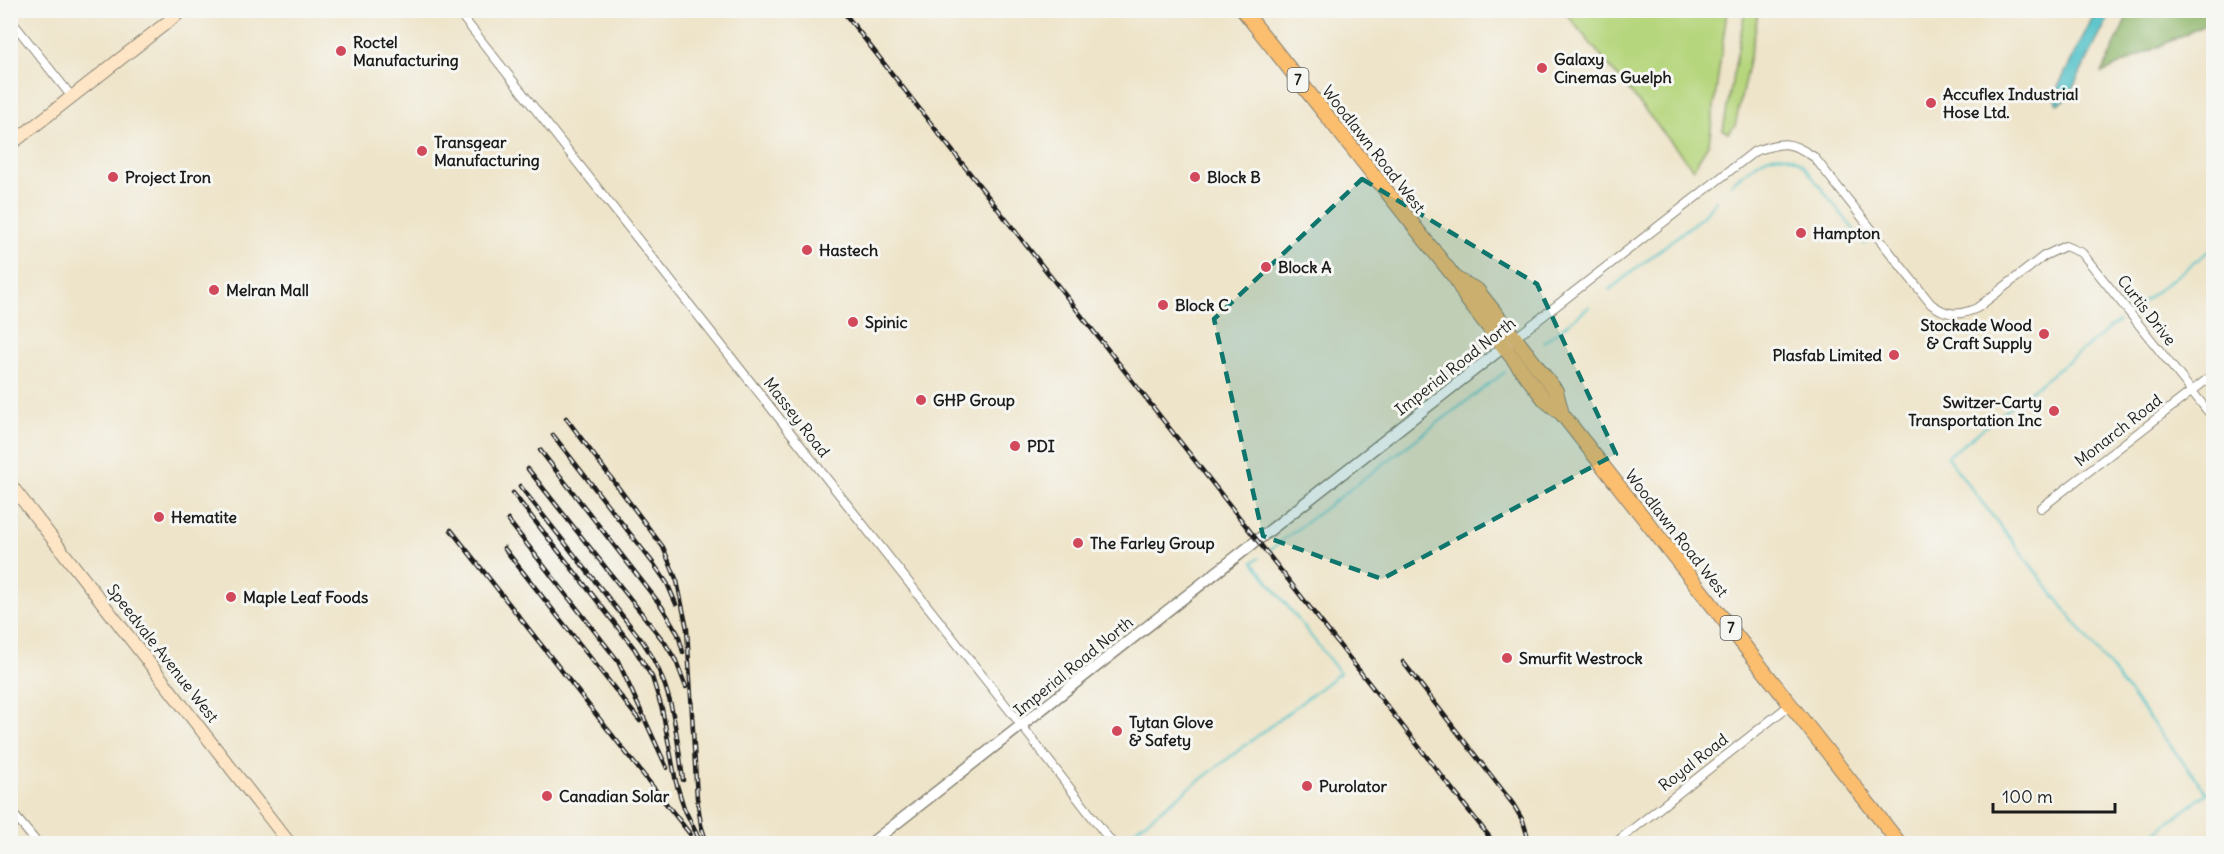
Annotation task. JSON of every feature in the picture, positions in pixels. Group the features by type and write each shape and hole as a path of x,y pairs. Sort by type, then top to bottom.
{"main road":[{"path":"10,145 183,10"},
{"name":"Woodlawn Road West","path":"1243,10 1456,279 1467,298 1545,400 1562,414 1900,843"},
{"name":"Woodlawn Road West","path":"1456,279 1477,290 1515,338 1556,391 1562,414"},
{"name":"Speedvale Avenue West","path":"10,484 290,843"}],"street":[{"name":"Massey Road","path":"457,10 1113,843"},
{"path":"10,19 72,97"},
{"name":"Imperial Road North","path":"870,843 1755,151 1777,144 1797,146 1814,157 1931,304 1941,311 1953,315 1977,308 2044,256"},
{"name":"Curtis Drive","path":"2044,256 2065,246 2082,253 2214,419"},
{"name":"Monarch Road","path":"2041,508 2214,374"},
{"name":"Royal Road","path":"1614,843 1791,704"},
{"path":"10,810 38,843"}],"highlighted area":[{"path":"1362,179 1537,284 1616,454 1382,579 1263,536 1214,319"}],"green space":[{"path":"1564,11 1727,11 1709,143 1693,169"},
{"path":"1745,11 1758,11 1735,126 1728,133 1723,130"},
{"path":"2130,11 2213,11 2213,28 2209,23 2102,73"}],"water":[{"path":"2096,11 2112,11 2067,99 2058,104 2054,95"}],"waterway":[{"path":"1731,184 1765,159 1783,155 1793,158 1803,165 1865,244"},
{"path":"1609,290 1702,217 1716,201"},
{"path":"2139,305 2214,247"},
{"path":"1544,342 1589,307"},
{"path":"2119,321 1947,457 2207,793 2141,844"},
{"path":"1271,549 1505,372"},
{"path":"1128,835 1340,673 1253,562 1259,558"}],"railway":[{"path":"842,10 1495,844"},
{"path":"566,418 663,547 677,581 687,629 697,798 701,825 707,844"},
{"path":"553,435 653,563 667,583 676,604"},
{"path":"540,450 662,607 678,634 683,652"},
{"path":"528,469 665,643 676,661 686,687"},
{"path":"520,486 643,642 653,658 672,708 683,780"},
{"path":"513,493 634,648 652,677 662,709 676,782 684,808 701,843"},
{"path":"508,520 618,661 667,768"},
{"path":"451,530 690,834"},
{"path":"504,548 640,721"},
{"path":"1403,662 1513,804 1523,821 1530,844"}],"place":[{"name":"Roctel Manufacturing","path":"341,51"},
{"name":"Galaxy Cinemas Guelph","path":"1542,68"},
{"name":"Accuflex Industrial Hose Ltd.","path":"1931,103"},
{"name":"Transgear Manufacturing","path":"422,151"},
{"name":"Project Iron","path":"113,177"},
{"name":"Block B","path":"1195,177"},
{"name":"Hampton","path":"1801,233"},
{"name":"Hastech","path":"807,250"},
{"name":"Block A","path":"1266,267"},
{"name":"Melran Mall","path":"214,290"},
{"name":"Block C","path":"1163,305"},
{"name":"Spinic","path":"853,322"},
{"name":"Stockade Wood & Craft Supply","path":"2044,334"},
{"name":"Plasfab Limited","path":"1894,355"},
{"name":"GHP Group","path":"921,400"},
{"name":"Switzer-Carty Transportation Inc","path":"2054,411"},
{"name":"PDI","path":"1015,446"},
{"name":"Hematite","path":"159,517"},
{"name":"The Farley Group","path":"1078,543"},
{"name":"Maple Leaf Foods","path":"231,597"},
{"name":"Smurfit Westrock","path":"1507,658"},
{"name":"Tytan Glove & Safety","path":"1117,731"},
{"name":"Purolator","path":"1307,786"},
{"name":"Canadian Solar","path":"547,796"}]}
